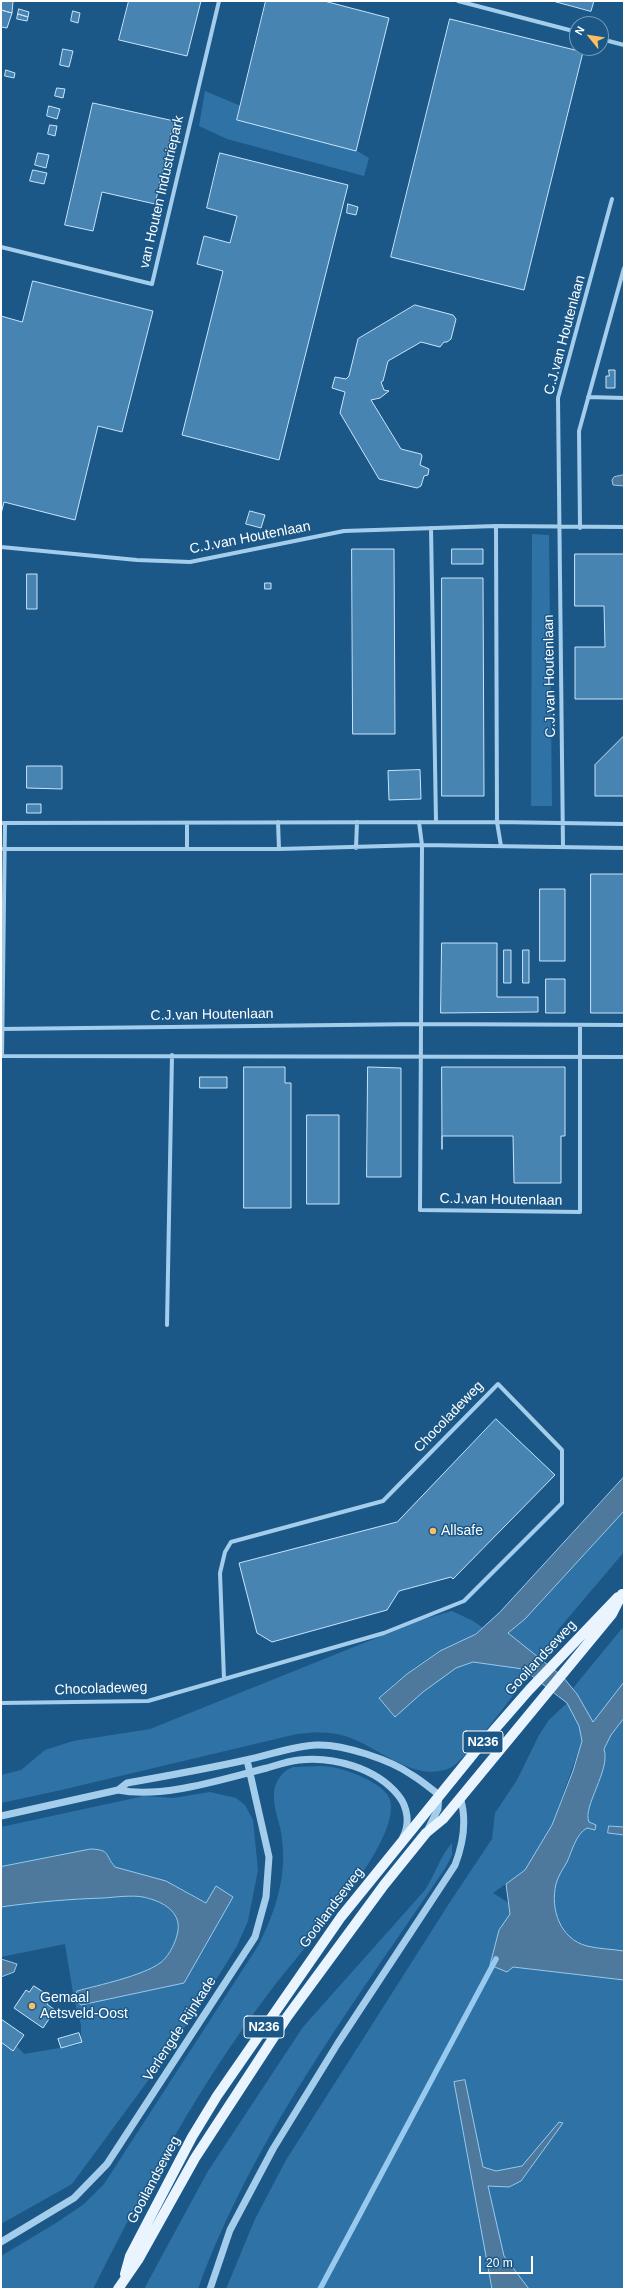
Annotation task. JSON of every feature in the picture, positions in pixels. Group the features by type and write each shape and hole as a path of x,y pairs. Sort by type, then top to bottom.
{"main road":[{"name":"Gooilandseweg","path":"123,2280 130,2256 192,2136 217,2096 341,1917 438,1795 529,1690 565,1654 606,1608 623,1593"},
{"name":"Gooilandseweg","path":"118,2289 138,2260 195,2158 271,2040 337,1946 426,1833 444,1819 460,1797 612,1614 623,1593"}],"street":[{"name":"van Houten Industriepark","path":"1,247 152,284 219,1"},
{"path":"458,1 569,30"},
{"path":"609,41 624,45"},
{"name":"C.J.van Houtenlaan","path":"563,847 558,527 558,398 612,199"},
{"path":"580,528 579,431 624,268"},
{"path":"588,397 624,398"},
{"path":"496,526 497,822 501,846"},
{"name":"C.J.van Houtenlaan","path":"1,547 137,560 190,562 344,531 496,526 624,528"},
{"path":"431,528 436,822"},
{"path":"278,822 279,849"},
{"path":"356,848 357,822"},
{"name":"C.J.van Houtenlaan","path":"419,822 422,845 420,1210 580,1212 580,1025"},
{"path":"624,824 497,822 3,823 2,1029 2,1056 172,1055 421,1058 624,1057"},
{"path":"187,823 187,848"},
{"path":"3,849 279,849 422,845 624,848"},
{"name":"C.J.van Houtenlaan","path":"2,1029 422,1024 624,1025"},
{"path":"167,1325 172,1055"},
{"name":"Chocoladeweg","path":"1,1703 148,1701 384,1633 464,1601 562,1503 562,1450 498,1384 383,1500 231,1542 225,1552 220,1572 224,1679"},
{"path":"118,1790 127,1783 248,1760 282,1750 318,1745 340,1747 398,1766 412,1774 438,1795 438,1809 433,1822 426,1833"},
{"name":"Verlengde Rijnkade","path":"1,2242 74,2198 107,2164 255,1937 266,1897 269,1856 248,1760"},
{"path":"1,1816 118,1790 129,1792 180,1788 299,1760 325,1760 348,1765 375,1775 390,1784 406,1808 408,1820 406,1832 400,1843"},
{"path":"210,2289 230,2230 272,2149 343,2036 455,1865 463,1846 463,1806 460,1797"}],"shaded area":[{"path":"205,91 241,106 237,120 354,149 369,158 364,176 227,139 199,126"},
{"path":"624,475 624,486 613,485 612,480 614,477"},
{"path":"532,534 549,535 552,806 531,806"},
{"path":"624,1477 624,1511 525,1619 508,1633 563,1677 577,1694 593,1722 624,1682 624,1718 611,1735 604,1749 604,1767 589,1807 589,1822 596,1825 595,1830 587,1828 577,1838 567,1862 558,1878 556,1884 555,1903 559,1922 570,1937 587,1946 624,1951 624,1980 513,1967 507,1972 490,1965 499,1930 510,1914 506,1884 525,1870 552,1825 573,1771 582,1741 579,1726 567,1703 523,1669 473,1662 456,1668 423,1692 395,1717 379,1698 407,1674 440,1651 476,1634 500,1612"},
{"path":"624,1511 624,1552 557,1631 552,1646 540,1660 508,1633 525,1619"},
{"path":"452,1611 473,1621 483,1628 473,1635 440,1651 424,1661 400,1679 379,1698 394,1716 442,1676 463,1664 473,1662 492,1663 523,1669 530,1673 478,1740 457,1763 450,1768 437,1771 423,1771 410,1768 360,1742 342,1735 323,1732 297,1734 1,1803 1,1775 21,1770 45,1750 73,1741 150,1729 421,1620"},
{"path":"624,1626 624,1682 593,1722 573,1688"},
{"path":"567,1703 579,1726 582,1741 552,1825 525,1870 493,1893 509,1903 510,1914 499,1930 490,1965 540,1969 624,1980 624,2289 226,2289 255,2219 286,2160 450,1902 492,1839 495,1813 517,1780 539,1735 549,1720"},
{"path":"624,1718 624,1827 609,1826 608,1833 624,1835 624,1951 587,1946 570,1937 559,1922 556,1913 555,1894 558,1878 567,1862 577,1838 587,1828 595,1830 587,1817 587,1811 604,1767 604,1749 611,1735"},
{"path":"323,1766 339,1769 365,1778 381,1788 387,1794 390,1800 390,1816 384,1835 372,1857 358,1880 240,2032 162,2158 93,2289 1,2289 1,2256 56,2223 84,2204 104,2184 258,1946 270,1921 278,1894 283,1868 282,1840 274,1800 274,1790 280,1777 290,1768"},
{"path":"210,1792 236,1798 245,1805 253,1820 258,1870 248,1921 237,1946 206,1996 150,2078 72,2184 1,2224 1,2042 12,2049 15,2044 24,2054 77,2045 81,2040 81,2025 74,1999 65,1944 1,1957 1,1907 52,1901 134,1896 159,1902 165,1905 173,1913 178,1923 176,1939 174,1945 164,1960 152,1968 132,1976 77,1991 164,1987 184,1983 207,1903 166,1881 115,1867 102,1850 91,1849 1,1867 1,1827 144,1796 173,1798"},
{"path":"609,1826 624,1827 624,1835 608,1833"},
{"path":"452,1843 452,1855 446,1867 342,2019 277,2123 221,2232 198,2289 144,2289 208,2171 303,2027 425,1890 444,1854"},
{"path":"91,1849 102,1850 115,1867 166,1881 206,1903 216,1886 233,1897 184,1983 81,2005 74,1999 77,1991 132,1976 152,1968 164,1960 174,1945 178,1923 173,1913 165,1905 159,1902 138,1896 129,1896 52,1901 1,1907 1,1867"},
{"path":"1,1959 17,1964 14,1972 1,1977"},
{"path":"465,2080 483,2167 496,2171 522,2166 559,2122 563,2123 521,2181 509,2187 488,2186 504,2256 529,2289 492,2289 454,2082"}],"building":[{"path":"1,1 13,1 12,13 1,10"},
{"path":"129,1 201,1 187,56 119,40"},
{"path":"266,1 324,1 389,18 356,151 237,120"},
{"path":"553,1 594,1 591,11"},
{"path":"19,9 29,12 28,17 18,14"},
{"path":"1,10 12,13 7,28 1,27"},
{"path":"73,11 80,13 78,23 71,21"},
{"path":"18,14 28,17 27,21 17,19"},
{"path":"450,19 569,49 569,56 582,56 524,290 391,257"},
{"path":"63,49 73,51 69,67 60,65"},
{"path":"6,70 15,73 14,78 5,76"},
{"path":"57,88 65,89 63,98 55,96"},
{"path":"93,103 174,121 155,204 102,192 93,231 65,225"},
{"path":"49,106 60,109 57,119 47,116"},
{"path":"50,125 57,126 55,136 48,134"},
{"path":"38,153 49,155 46,168 35,165"},
{"path":"220,153 348,185 279,460 182,435 223,271 197,264 204,236 230,243 237,216 207,208"},
{"path":"33,170 47,173 44,184 30,181"},
{"path":"348,204 358,207 356,215 347,213"},
{"path":"33,281 153,311 122,432 98,426 75,520 4,502 1,514 1,316 22,322"},
{"path":"415,305 453,315 456,319 451,339 444,342 440,347 421,342 388,361 383,381 381,382 384,390 389,391 380,398 371,400 401,449 421,454 420,465 429,469 428,475 424,476 421,486 417,488 379,479 340,413 345,392 332,388 335,377 346,379 349,376 358,339"},
{"path":"609,370 615,370 615,388 606,388 606,376 609,376"},
{"path":"250,511 265,515 261,528 246,524"},
{"path":"352,549 394,549 395,734 353,734"},
{"path":"452,549 483,549 483,564 452,564"},
{"path":"575,554 624,554 624,699 575,699 575,647 605,647 604,606 575,606"},
{"path":"27,574 37,574 37,609 27,609"},
{"path":"442,578 483,578 484,796 442,796"},
{"path":"265,583 271,583 271,589 265,589"},
{"path":"624,736 624,796 595,796 595,765"},
{"path":"27,766 62,766 62,789 27,788"},
{"path":"420,770 421,799 389,800 388,771"},
{"path":"27,804 41,804 41,813 27,813"},
{"path":"591,874 624,874 624,1013 591,1013"},
{"path":"540,889 565,889 565,961 540,961"},
{"path":"442,943 497,943 497,997 538,997 538,1012 441,1013"},
{"path":"504,950 511,950 511,983 504,983"},
{"path":"523,950 529,950 529,983 523,983"},
{"path":"546,979 565,979 565,1013 546,1013"},
{"path":"244,1067 285,1067 285,1083 291,1083 291,1208 244,1208"},
{"path":"368,1067 401,1068 401,1177 367,1177"},
{"path":"442,1067 565,1067 565,1136 561,1136 561,1183 514,1183 513,1136 442,1136"},
{"path":"200,1077 227,1077 227,1088 200,1088"},
{"path":"307,1115 339,1115 339,1204 307,1204"},
{"name":"Allsafe","path":"496,1419 555,1475 453,1579 451,1577 399,1591 387,1610 272,1642 257,1633 239,1563 397,1522"},
{"name":"Gemaal Aetsveld-Oost","path":"34,1986 51,1997 47,2004 55,2010 43,2028 14,2008 26,1990 29,1992"},
{"path":"1,2019 24,2035 13,2051 1,2042"},
{"path":"79,2033 82,2042 61,2048 58,2039"}],"waterway":[{"path":"320,2289 496,1959"}],"place":[{"name":"Allsafe","path":"433,1531"},
{"name":"Gemaal Aetsveld-Oost","path":"32,2006"}]}
